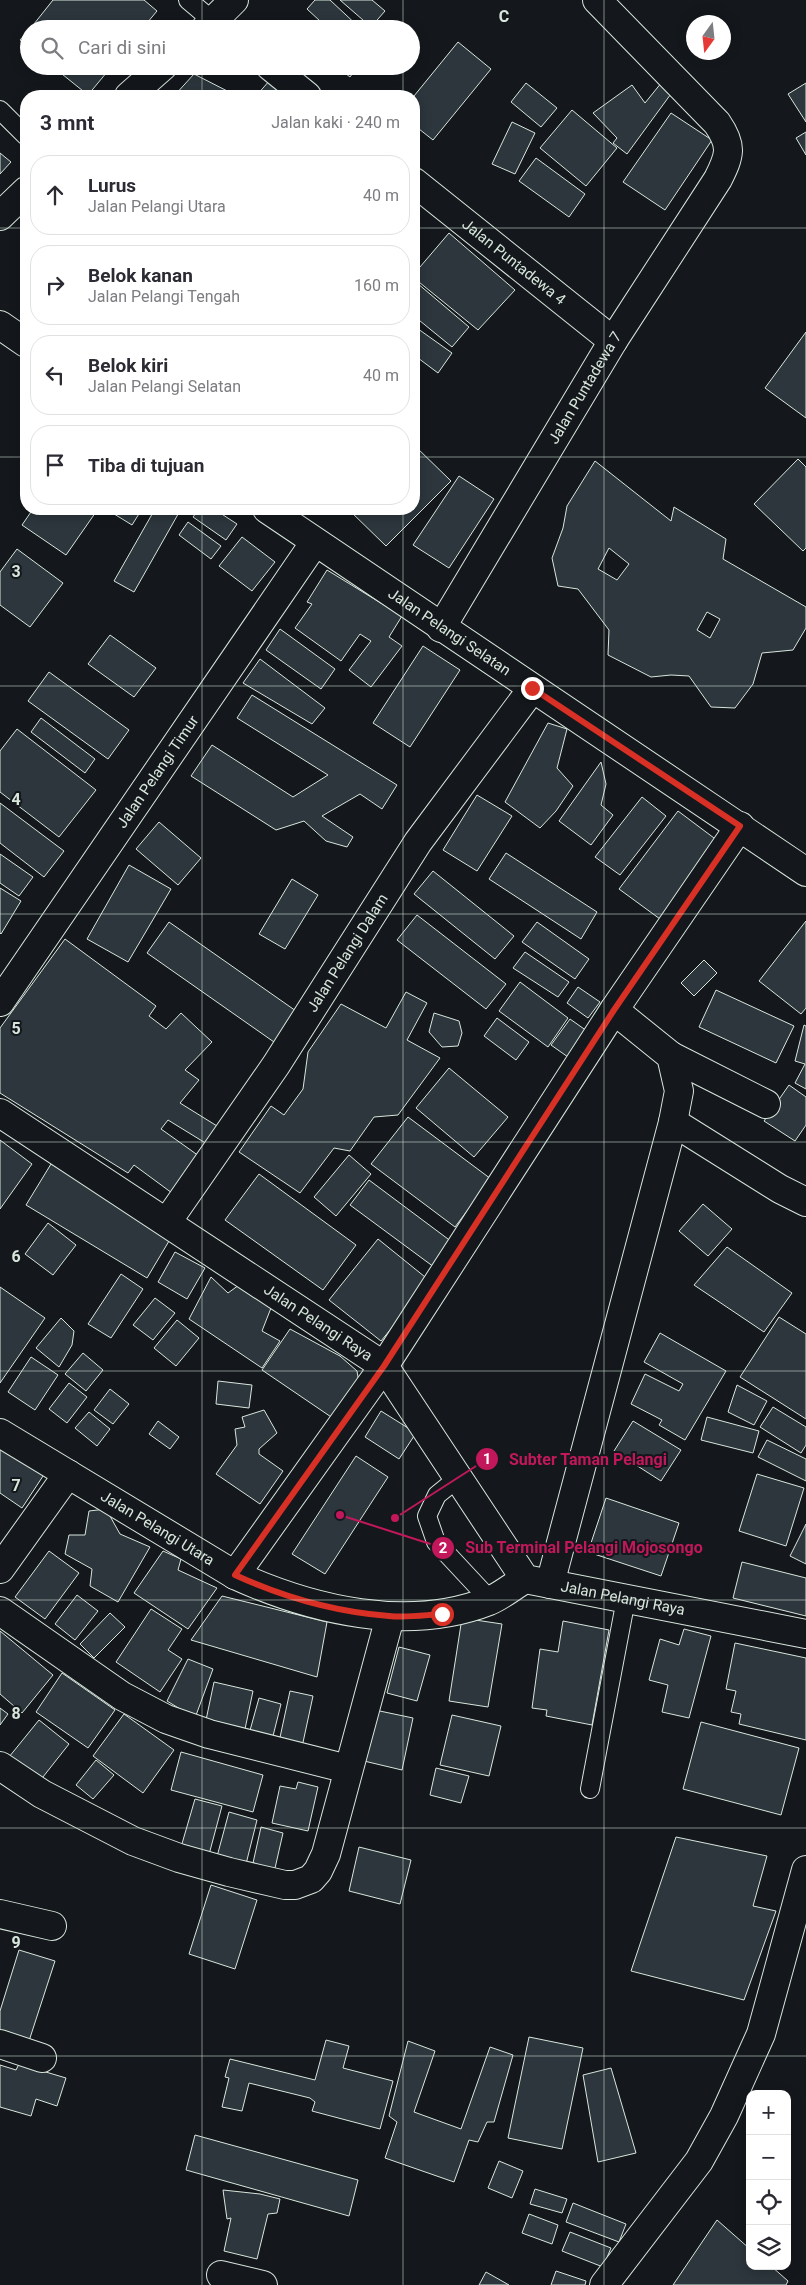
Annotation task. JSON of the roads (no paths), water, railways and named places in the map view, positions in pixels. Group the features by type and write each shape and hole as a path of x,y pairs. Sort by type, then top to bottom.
{"street":[{"path":"219,20 234,0"},
{"name":"Jalan Puntadewa 7","path":"440,628 613,341 718,179 726,163 729,148 726,136 717,123 597,0"},
{"path":"137,90 153,75"},
{"path":"281,75 300,90"},
{"name":"Jalan Puntadewa 4","path":"420,187 613,341"},
{"path":"0,216 20,197"},
{"path":"0,325 20,339"},
{"name":"Jalan Pelangi Selatan","path":"276,515 440,628 740,826 806,872"},
{"name":"Jalan Pelangi Timur","path":"0,1002 315,542"},
{"name":"Jalan Pelangi Dalam","path":"168,1222 276,1065 418,842 532,688"},
{"path":"235,1575 384,1366 614,1010 740,826"},
{"path":"614,1010 671,1056 766,1104"},
{"path":"537,1581 673,1122 679,1091 671,1056"},
{"name":"Jalan Pelangi Raya","path":"0,1113 384,1366 458,1478 537,1581 806,1634"},
{"path":"673,1122 780,1189 806,1202"},
{"name":"Jalan Pelangi Utara","path":"0,1433 235,1575 264,1588 318,1604 390,1616 442,1614 490,1600 537,1581"},
{"path":"0,1569 68,1474"},
{"path":"0,1611 122,1696 166,1719 209,1734 348,1769"},
{"path":"0,1766 42,1794 133,1841 179,1858 285,1885 304,1882 318,1871 326,1854 390,1616"},
{"path":"608,2280 699,2162 720,2124 761,2034 806,1870"},
{"path":"0,1914 52,1926"},
{"path":"0,2044 42,2058"},
{"path":"221,2275 263,2285"}],"lane":[{"path":"188,0 208,20"},
{"path":"0,110 20,130"},
{"path":"458,1478 437,1495 427,1516 436,1542 490,1600"},
{"path":"590,1789 626,1599"}],"place":[{"name":"Sub Terminal Pelangi Mojosongo","path":"340,1515"},
{"name":"Subter Taman Pelangi","path":"395,1518"}]}
